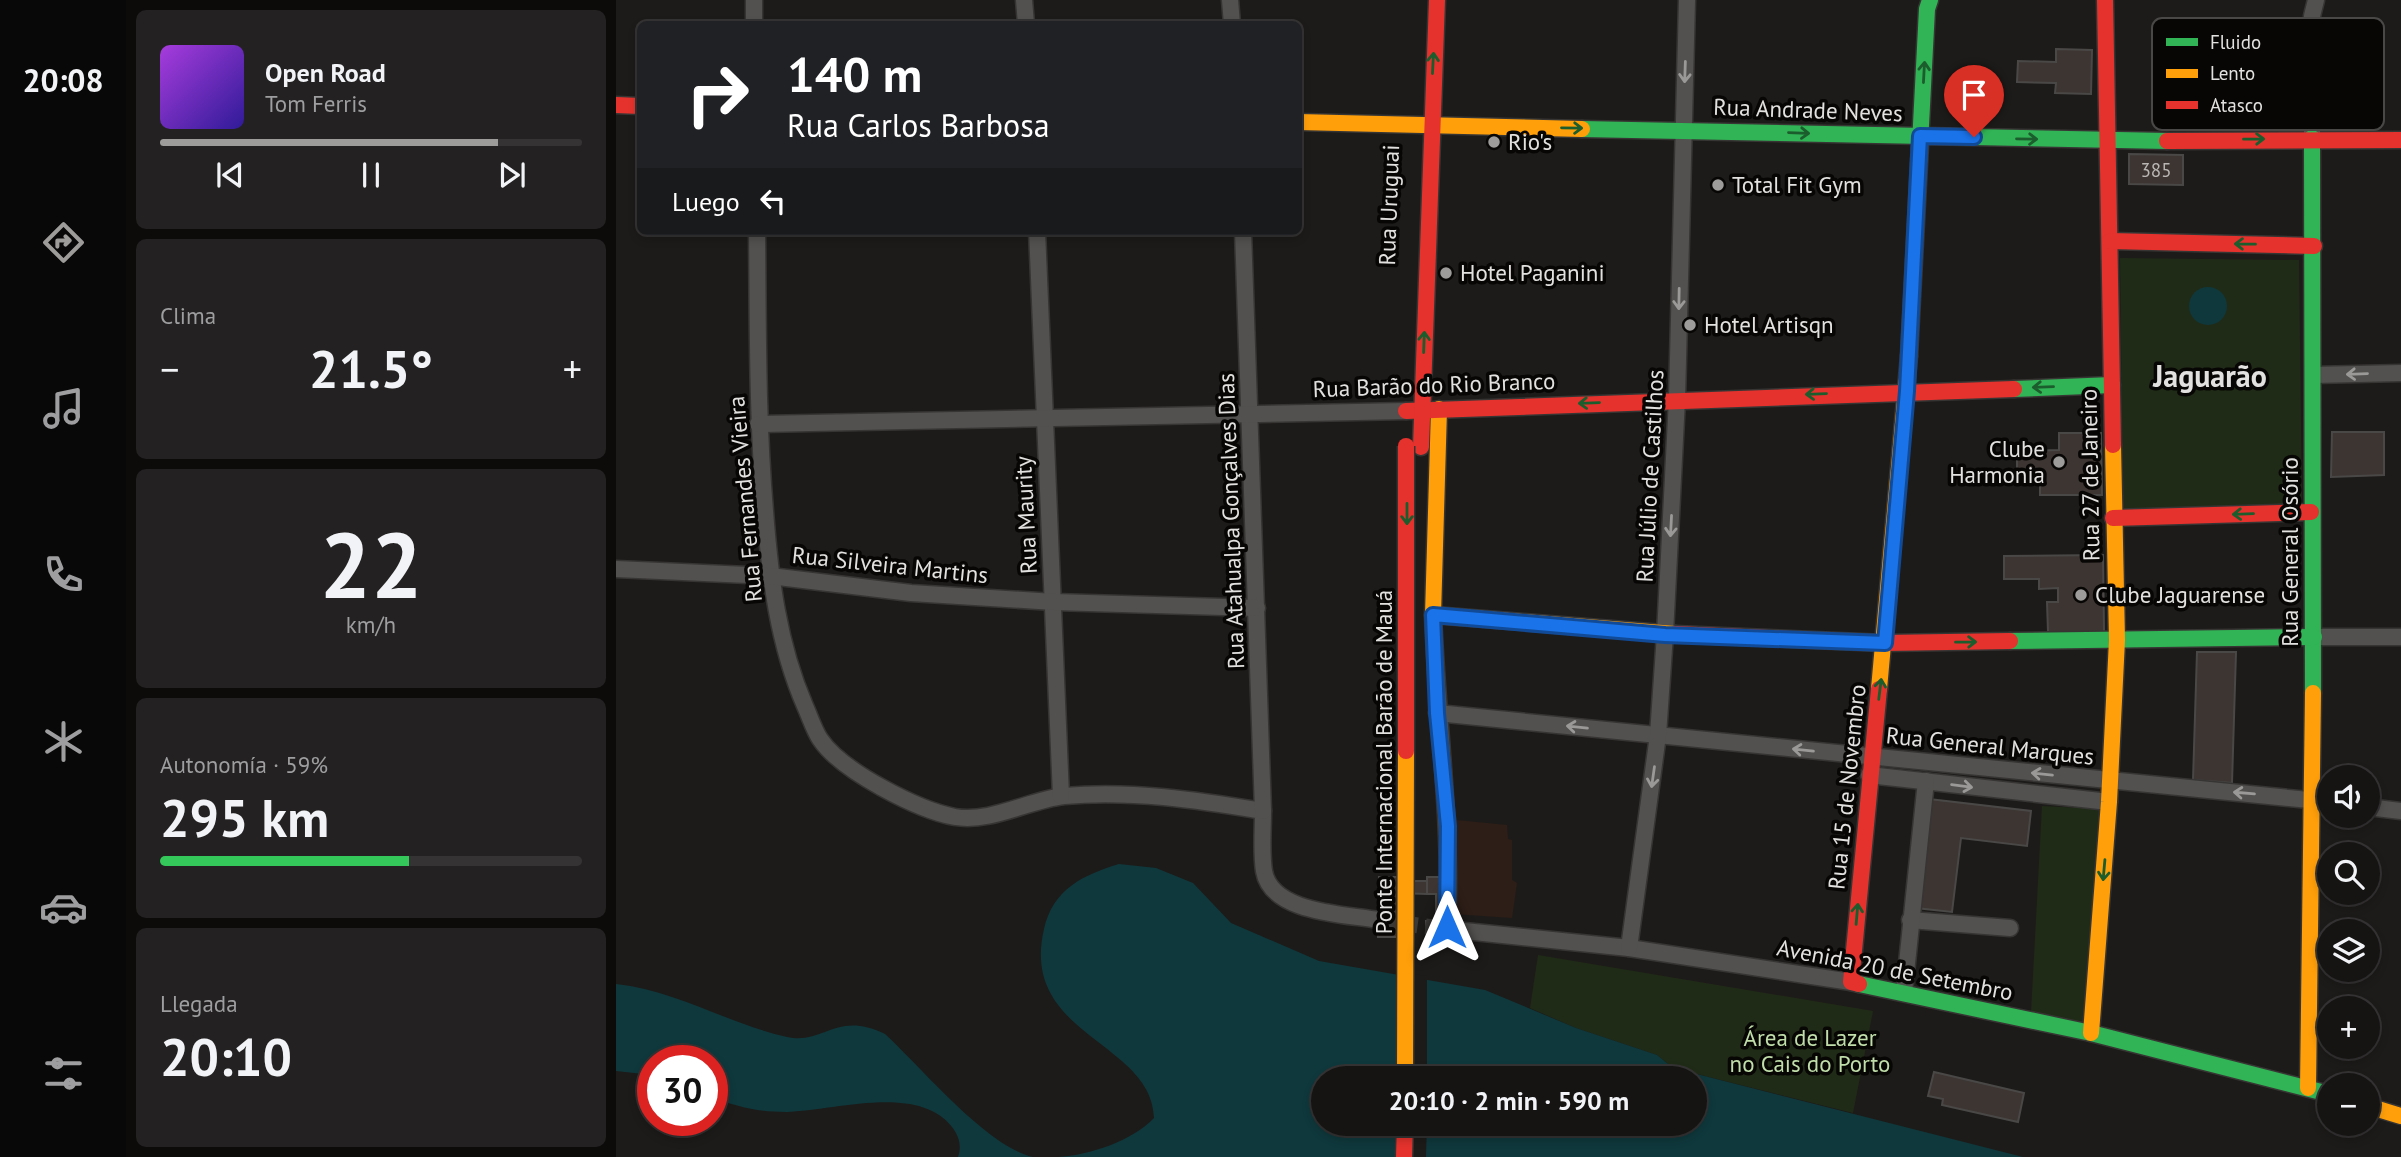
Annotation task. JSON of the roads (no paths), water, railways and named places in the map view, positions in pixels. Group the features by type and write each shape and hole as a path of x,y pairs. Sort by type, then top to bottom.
{"main road":[{"path":"1418,55 1422,0"},
{"name":"Rua Uruguai","path":"1414,411 1418,125 1437,0"},
{"name":"Rua 27 de Janeiro","path":"2091,1033 2109,802 2117,640 2105,0"},
{"name":"Rua 15 de Novembro","path":"1851,982 1907,391 1927,3"},
{"path":"616,105 637,106"},
{"name":"Rua Andrade Neves","path":"1302,122 2107,141 2312,138 2401,140"},
{"name":"Rua General Osório","path":"2308,1088 2314,637 2311,512 2314,246 2312,138"},
{"path":"2110,241 2314,246"},
{"name":"Rua Uruguai","path":"1410,288 1414,411"},
{"name":"Rua Barão do Rio Branco","path":"1414,411 2112,384"},
{"path":"1439,409 1433,615 1665,635 1885,643 2314,637"},
{"path":"1413,446 1414,411"},
{"name":"Ponte Internacional Barão de Mauá","path":"1405,1066 1413,446"},
{"name":"Ponte Internacional Barão de Mauá","path":"1413,446 1417,1066"},
{"path":"2113,518 2311,512"},
{"name":"Avenida 20 de Setembro","path":"1851,982 2091,1033 2317,1091"},
{"path":"2380,1110 2401,1116"},
{"path":"1404,1157 1405,1136"},
{"path":"1417,1136 1417,1157"}],"street":[{"path":"754,0 754,21"},
{"path":"1024,0 1026,21"},
{"path":"1230,0 1232,21"},
{"name":"Rua Júlio de Castilhos","path":"1629,948 1658,736 1665,635 1677,399 1688,1"},
{"name":"Rua General Osório","path":"2312,130 2312,138"},
{"name":"Rua Fernandes Vieira","path":"757,235 758,424 770,576 790,671 820,739 841,764 925,809 958,818 1009,811 1061,796 1167,796 1263,811"},
{"name":"Rua Maurity","path":"1037,235 1061,796"},
{"name":"Rua Atahualpa Gonçalves Dias","path":"1243,235 1264,874 1275,895 1294,904 1378,920"},
{"path":"2313,375 2401,373"},
{"name":"Rua Barão do Rio Branco","path":"758,424 1414,411"},
{"name":"Rua Silveira Martins","path":"616,569 770,576 911,593 1054,602 1257,608"},
{"path":"1433,615 1437,713"},
{"path":"2314,637 2401,637"},
{"name":"Rua General Marques","path":"1437,713 2317,801"},
{"name":"Avenida 20 de Setembro","path":"1437,713 1448,826 1446,929 1629,948 1851,982"},
{"path":"1869,775 2109,802"},
{"path":"1904,992 1926,781"},
{"path":"2380,808 2401,811"},
{"path":"1910,920 2010,928"}],"water":[{"path":"2208,287 2221,293 2227,306 2221,319 2208,325 2195,319 2189,306 2195,293"},
{"path":"1119,864 1156,868 1193,883 1231,923 1319,961 1485,990 1576,1028 1657,1055 1671,1066 1311,1066 1311,1136 1707,1136 1707,1077 2023,1157 1058,1157 1110,1145 1134,1134 1154,1118 1148,1092 1132,1071 1067,1016 1050,993 1041,965 1044,929 1054,904 1071,886 1093,873"},
{"path":"616,984 659,993 787,1037 811,1037 854,1025 885,1034 976,1123 1015,1150 1033,1157 958,1157 959,1141 952,1127 937,1114 918,1106 874,1103 786,1112 757,1110 730,1104 728,1045 637,1045 637,1073 616,1071"}],"tunnel":[{"path":"1378,920 1445,929"}],"place":[{"name":"Rio's","path":"1494,142"},
{"name":"Total Fit Gym","path":"1718,185"},
{"name":"Hotel Paganini","path":"1446,273"},
{"name":"Hotel Artisqn","path":"1690,325"},
{"name":"Clube Harmonia","path":"2059,462"},
{"name":"Clube Jaguarense","path":"2081,595"}],"district":[{"name":"Jaguarão","path":"2210,377"}],"park label":[{"name":"Área de Lazer no Cais do Porto","path":"1810,1051"}]}
